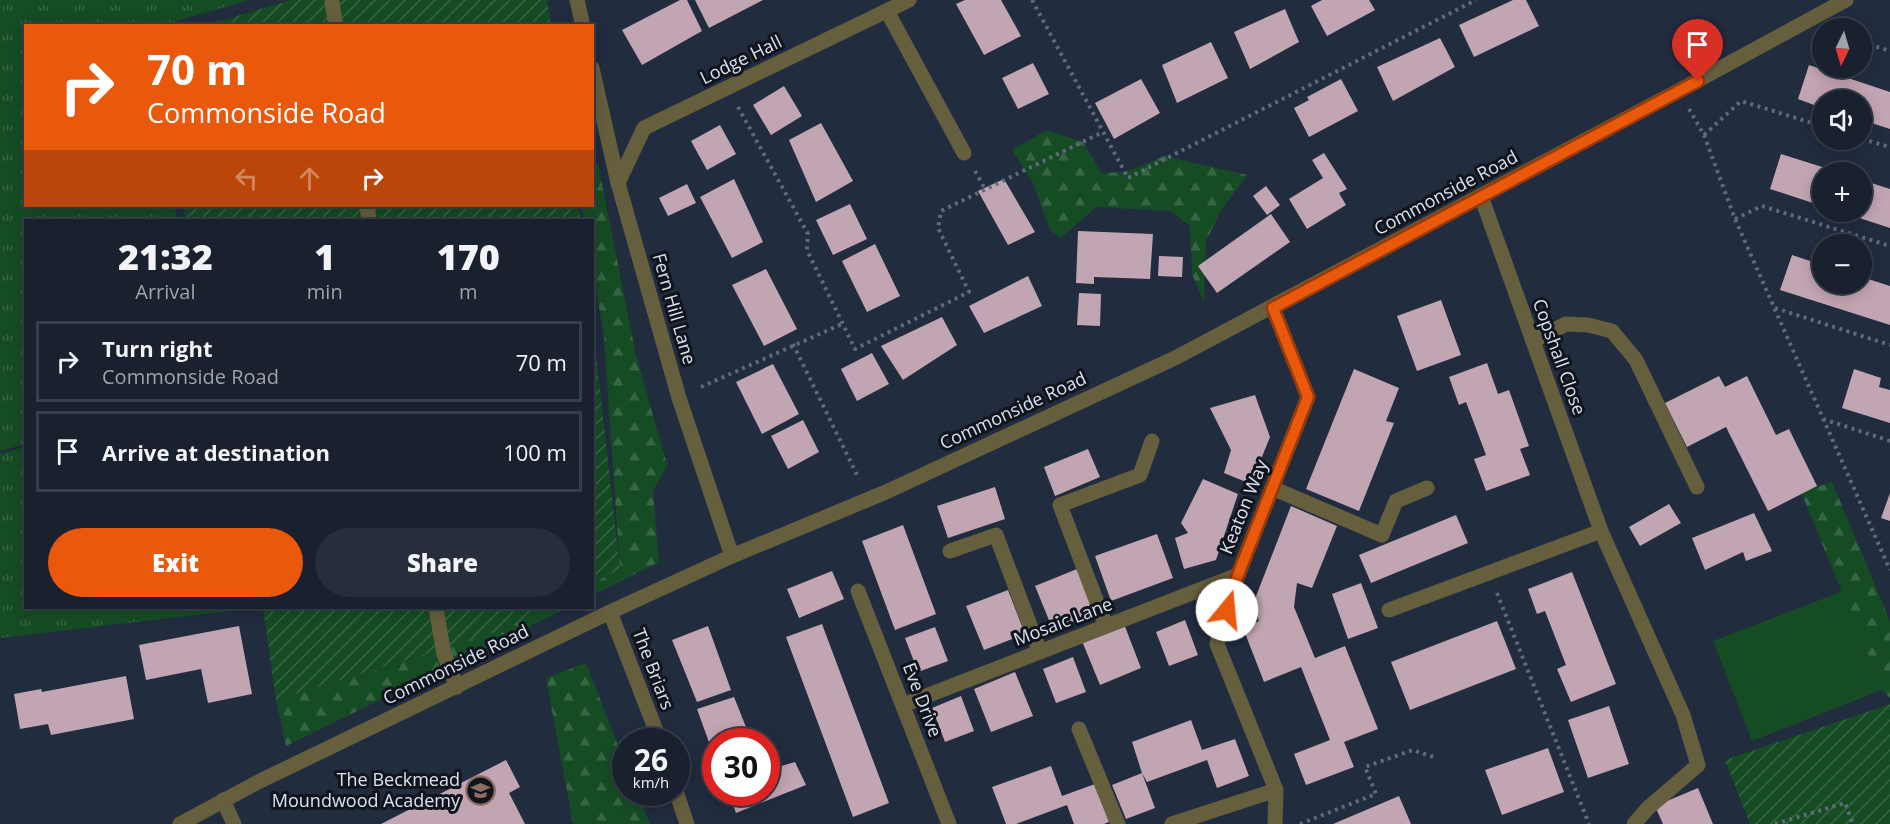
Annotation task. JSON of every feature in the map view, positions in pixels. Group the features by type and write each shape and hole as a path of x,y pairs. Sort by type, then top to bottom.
{"street":[{"path":"577,0 583,24"},
{"name":"Lodge Hall","path":"618,183 644,128 909,0"},
{"name":"Commonside Road","path":"180,824 223,800 610,612 732,556 868,498 1175,358 1678,92 1838,2"},
{"path":"332,3 336,24"},
{"path":"887,11 964,153"},
{"name":"Fern Hill Lane","path":"594,77 618,183 679,398 732,556"},
{"name":"Copshall Close","path":"1481,196 1601,531 1683,716 1698,765 1648,808 1634,824"},
{"name":"Keaton Way","path":"1273,308 1308,397 1238,575 1217,644 1276,790"},
{"path":"1533,341 1566,324 1588,325 1612,331 1636,360 1697,487"},
{"path":"1106,626 1060,505 1140,475 1152,441"},
{"path":"1272,488 1382,535 1396,501 1427,488"},
{"path":"1389,610 1601,531"},
{"path":"950,551 996,535 1040,652"},
{"name":"Mosaic Lane","path":"903,705 1238,575"},
{"name":"Eve Drive","path":"858,591 949,824"},
{"path":"436,609 444,654 457,687"},
{"name":"The Briars","path":"610,612 655,728"},
{"path":"1079,729 1118,824"},
{"path":"1172,824 1276,790 1275,824"},
{"path":"223,800 234,824"},
{"path":"681,806 687,824"}],"path":[{"path":"1032,0 1128,178 1476,0"},
{"path":"1872,45 1890,51"},
{"path":"727,88 808,234 807,250 855,349 969,292 938,228 941,210 1103,132"},
{"path":"1678,92 1704,135 1735,219 1890,570"},
{"path":"1704,135 1741,101 1812,123"},
{"path":"1872,141 1890,147"},
{"path":"1735,219 1762,206 1890,246"},
{"path":"1774,308 1890,345"},
{"path":"679,398 793,344 842,324"},
{"path":"793,344 868,498"},
{"path":"1823,419 1890,441"},
{"path":"1489,573 1588,824"},
{"path":"1300,824 1376,794 1365,767 1413,750 1436,758"},
{"path":"1775,824 1845,803 1853,824"}],"green space":[{"path":"0,0 249,0 166,24 24,24 24,207 174,207 178,219 24,219 24,444 0,451"},
{"path":"292,0 547,0 551,24 209,24"},
{"path":"1047,130 1083,142 1101,173 1126,172 1164,156 1247,175 1221,211 1206,241 1204,302 1192,274 1190,226 1170,211 1096,207 1061,238 1050,230 1033,183 1012,150"},
{"path":"598,164 636,355 667,465 653,491 659,562 594,594 594,582 620,569 604,337 594,278 594,219 584,219 581,207 594,207 594,166"},
{"path":"183,207 579,207 581,219 186,219"},
{"path":"594,336 620,569 594,582"},
{"path":"24,447 24,609 248,609 0,638 0,454"},
{"path":"1832,482 1890,621 1890,698 1882,690 1801,492"},
{"path":"1843,591 1882,690 1752,741 1713,641"},
{"path":"263,609 542,609 496,632 276,700"},
{"path":"542,609 565,609 286,746 276,700 496,632"},
{"path":"586,663 612,730 612,806 643,806 650,824 573,824 546,678"},
{"path":"1890,704 1890,824 1750,824 1725,760"}],"building":[{"path":"680,0 687,0 702,31 642,65 622,30"},
{"path":"695,0 763,0 709,28"},
{"path":"965,0 1001,0 1021,36 984,55 956,4"},
{"path":"1322,0 1369,0 1375,10 1327,36 1311,6"},
{"path":"1513,0 1526,0 1539,26 1474,57 1459,25"},
{"path":"1285,9 1299,42 1250,69 1234,32"},
{"path":"1440,38 1455,67 1393,101 1377,67"},
{"path":"1211,42 1228,78 1177,103 1162,65"},
{"path":"1033,63 1049,94 1018,109 1002,78"},
{"path":"1809,65 1812,66 1812,78 1848,78 1890,92 1890,129 1872,123 1872,90 1812,90 1812,104 1798,99"},
{"path":"1141,79 1160,113 1114,139 1095,103"},
{"path":"1341,79 1358,111 1309,137 1294,108 1309,100 1307,97"},
{"path":"784,86 802,116 771,135 753,105"},
{"path":"821,123 853,181 816,202 789,140"},
{"path":"720,125 736,154 707,170 691,141"},
{"path":"1324,153 1347,189 1339,193 1346,205 1307,229 1289,199 1323,178 1312,160"},
{"path":"1781,154 1812,164 1812,203 1770,189"},
{"path":"734,179 763,242 732,258 700,197"},
{"path":"1004,179 1035,232 1008,245 978,191"},
{"path":"1872,183 1890,189 1890,228 1872,222"},
{"path":"687,184 696,203 668,216 659,198"},
{"path":"1266,186 1280,205 1267,215 1253,196"},
{"path":"850,204 867,239 833,255 816,220"},
{"path":"1271,214 1290,242 1217,293 1198,266"},
{"path":"1078,231 1153,234 1150,279 1094,277 1094,284 1076,283"},
{"path":"875,244 900,296 867,312 842,261"},
{"path":"1792,255 1812,262 1812,294 1872,294 1872,280 1890,286 1890,325 1780,290"},
{"path":"1159,256 1183,257 1182,277 1158,276"},
{"path":"766,269 797,329 764,346 732,285"},
{"path":"1028,276 1042,306 984,333 969,306"},
{"path":"1079,293 1101,294 1100,326 1077,325"},
{"path":"1441,300 1461,355 1417,371 1397,316"},
{"path":"942,317 957,345 903,380 881,346"},
{"path":"872,353 889,384 857,401 841,369"},
{"path":"1487,363 1498,394 1509,390 1529,446 1520,449 1530,475 1486,491 1474,459 1486,455 1466,402 1459,405 1449,377"},
{"path":"773,364 799,414 762,434 736,382"},
{"path":"1354,369 1399,388 1386,421 1394,423 1359,511 1306,489"},
{"path":"1854,369 1881,378 1879,387 1890,390 1890,423 1842,408"},
{"path":"1719,376 1725,387 1747,376 1776,435 1789,429 1817,486 1768,511 1726,427 1687,447 1665,403"},
{"path":"1255,395 1270,437 1251,484 1224,473 1231,450 1210,408"},
{"path":"803,420 819,452 788,469 771,436"},
{"path":"1088,449 1100,477 1055,496 1044,467"},
{"path":"1203,479 1238,494 1216,560 1184,569 1175,538 1188,533 1181,523"},
{"path":"995,487 1005,519 948,538 937,506"},
{"path":"1890,493 1890,521 1881,518"},
{"path":"1669,504 1681,523 1640,546 1629,527"},
{"path":"1291,506 1337,526 1312,588 1297,583 1294,607 1315,658 1345,646 1378,729 1344,742 1354,767 1306,785 1294,754 1330,740 1301,667 1264,682 1243,628 1259,621 1253,604"},
{"path":"1754,513 1772,551 1746,561 1743,552 1705,570 1692,538"},
{"path":"1456,515 1468,543 1371,583 1359,555"},
{"path":"903,525 936,614 895,630 862,541"},
{"path":"1157,534 1173,578 1111,601 1095,556"},
{"path":"1077,569 1094,613 1053,630 1035,586"},
{"path":"832,571 844,599 799,618 787,589"},
{"path":"1572,572 1616,684 1571,702 1557,669 1566,665 1545,611 1537,614 1528,589"},
{"path":"1361,583 1378,628 1348,639 1332,594"},
{"path":"1008,590 1025,634 984,650 966,606"},
{"path":"1185,620 1198,655 1169,666 1156,632"},
{"path":"1497,621 1516,669 1410,710 1391,662"},
{"path":"822,624 889,803 853,817 786,637"},
{"path":"1124,624 1141,668 1100,685 1082,641"},
{"path":"239,626 252,694 208,703 201,669 146,680 139,645"},
{"path":"708,626 731,690 697,702 672,640"},
{"path":"935,627 948,661 918,672 905,638"},
{"path":"1073,657 1086,692 1056,703 1043,669"},
{"path":"1015,672 1033,716 991,732 974,689"},
{"path":"126,676 134,719 51,735 48,724 20,729 14,694 41,689 42,692"},
{"path":"961,696 974,731 945,742 932,708"},
{"path":"734,697 746,728 704,728 697,709"},
{"path":"1609,706 1629,764 1588,778 1568,720"},
{"path":"1191,720 1202,750 1235,739 1249,776 1217,788 1207,760 1147,782 1132,742"},
{"path":"1548,748 1564,792 1502,815 1485,770"},
{"name":"The Beckmead Moundwood Academy","path":"506,760 520,787 509,793 525,824 381,824"},
{"path":"795,762 806,785 780,795 780,766"},
{"path":"1051,766 1062,796 1095,784 1109,822 1074,824 1067,805 1016,824 1006,824 992,787"},
{"path":"1142,773 1155,808 1126,819 1112,785"},
{"path":"1698,788 1713,824 1663,824 1655,806"},
{"path":"1399,796 1411,824 1333,824"},
{"path":"733,806 754,806 736,813"}],"place":[{"name":"The Beckmead Moundwood Academy","path":"481,790"}],"route":[{"path":"1227,610 1238,575 1308,397 1273,308 1698,81"}]}
